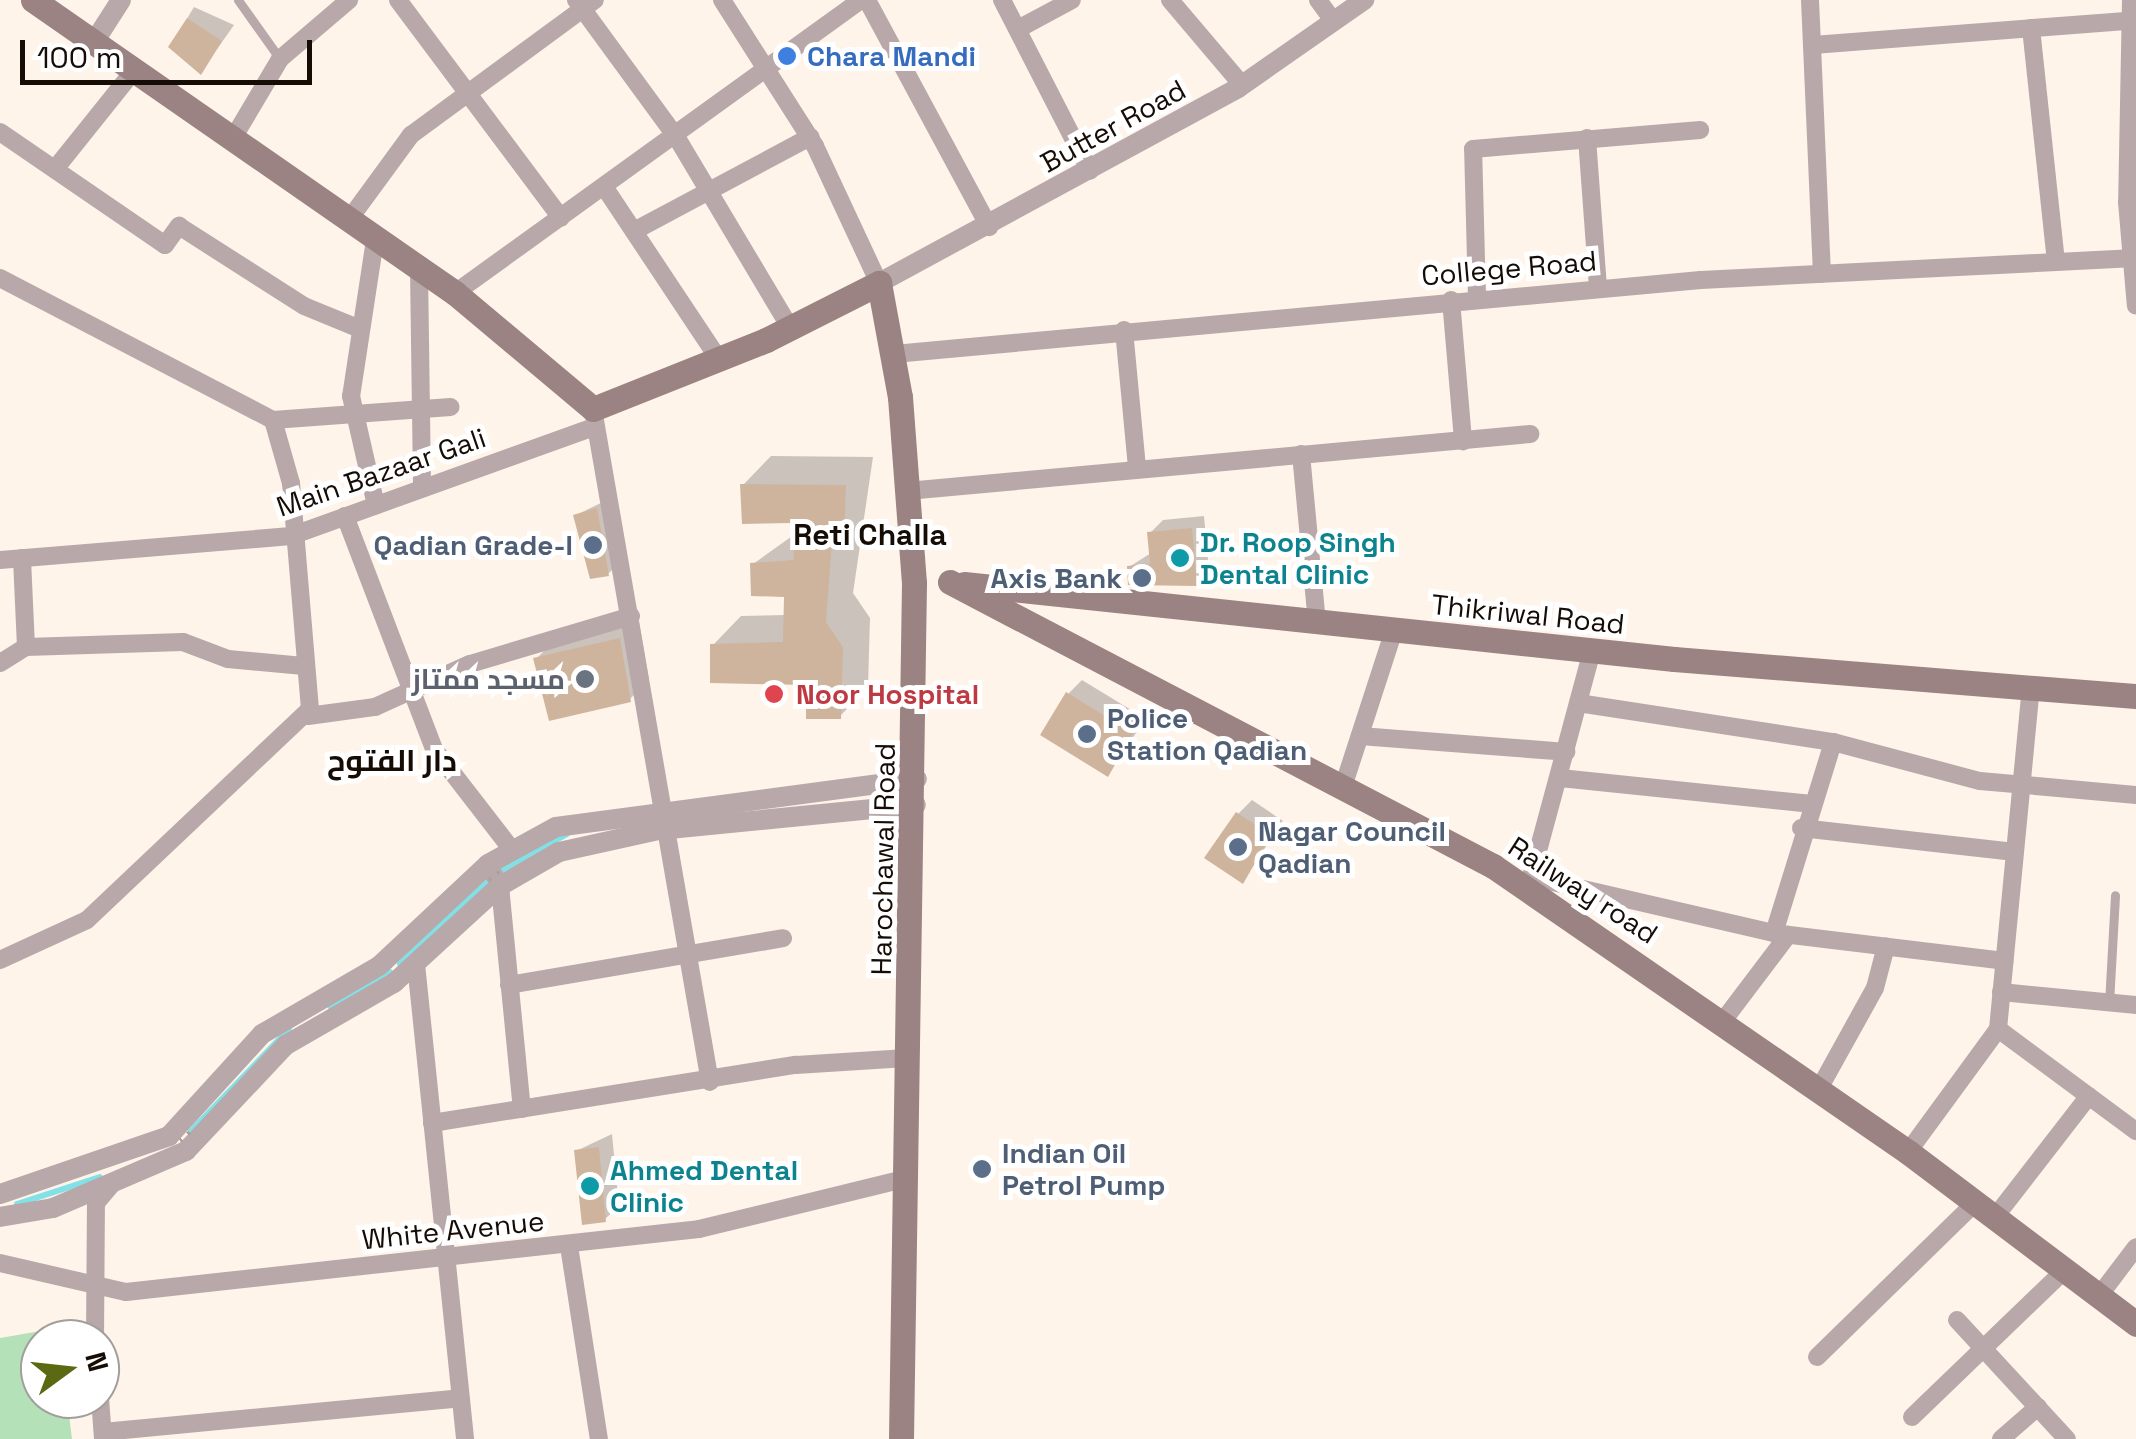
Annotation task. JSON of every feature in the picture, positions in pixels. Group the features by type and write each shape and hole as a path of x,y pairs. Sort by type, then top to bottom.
{"main road":[{"path":"33,0 96,39 232,140 455,292 594,418 791,329 879,283"},
{"name":"Harochawal Road","path":"879,283 894,354 914,583 916,792 901,1439"},
{"name":"Thikriwal Road","path":"914,583 950,582 1592,651 2136,696"},
{"name":"Railway road","path":"950,582 1530,883 1908,1152 2136,1324"}],"street":[{"path":"96,39 121,0"},
{"path":"232,140 280,59 349,0"},
{"path":"398,0 562,218"},
{"path":"722,0 770,68 810,138 879,283"},
{"path":"455,292 677,138 864,0 989,228"},
{"path":"1002,0 1090,171"},
{"path":"1018,29 1072,0"},
{"path":"1170,0 1242,85"},
{"path":"1318,0 1333,21"},
{"name":"Butter Road","path":"879,283 989,228 1242,85 1364,0"},
{"path":"1810,0 1822,274"},
{"path":"2131,0 2134,20 2130,258 2136,306"},
{"path":"348,221 412,135 584,3 677,138 791,329"},
{"path":"1813,45 2134,20"},
{"path":"2032,28 2056,262"},
{"path":"55,170 136,69"},
{"path":"1477,298 1468,153 1587,138 1700,130"},
{"path":"0,132 165,245 180,226 304,306 360,328"},
{"path":"634,231 707,189 810,138"},
{"path":"1587,138 1598,288"},
{"path":"605,188 720,360"},
{"path":"375,240 351,362 356,418 376,505"},
{"name":"College Road","path":"894,354 1598,288 2130,258"},
{"path":"419,269 422,488"},
{"path":"0,278 274,420 356,418 451,407"},
{"path":"1452,300 1463,441"},
{"path":"1124,330 1137,467"},
{"path":"594,418 670,818 710,1082"},
{"name":"Main Bazaar Gali","path":"0,560 291,536 594,418"},
{"path":"274,420 291,482 291,536 308,716"},
{"path":"907,490 1530,434"},
{"path":"1301,454 1318,622"},
{"path":"345,516 408,694 459,790 474,795 512,850"},
{"path":"22,558 26,646"},
{"path":"0,960 86,920 169,839 308,716 408,694 470,664 631,616"},
{"path":"1344,784 1394,630"},
{"path":"0,663 26,646 183,642 228,658 304,666"},
{"path":"1592,651 1530,883 1781,934 2004,961"},
{"path":"1908,1152 1998,1029 2031,686"},
{"path":"1578,703 1833,742 2021,787 2136,795"},
{"path":"1360,736 1566,752"},
{"path":"1723,1021 1781,934 1800,828 1833,742"},
{"path":"1560,778 1810,804"},
{"path":"0,1218 112,1184 186,1136 286,1045 409,970 512,850 566,824 670,818 916,792"},
{"path":"0,1194 86,1172 186,1136 262,1034 386,960 494,875 670,818"},
{"path":"1800,828 2015,852"},
{"path":"494,875 522,1109"},
{"path":"509,984 783,938"},
{"path":"1819,1089 1875,988 1886,946"},
{"path":"386,960 409,970"},
{"path":"409,970 432,1123 443,1259 465,1439"},
{"path":"2001,992 2136,1005"},
{"path":"1998,1029 2136,1131"},
{"path":"432,1123 710,1082 908,1058"},
{"path":"1817,1357 1985,1210 2089,1096"},
{"name":"White Avenue","path":"0,1263 91,1290 443,1259 699,1229 909,1178"},
{"path":"93,1319 91,1290 96,1203 112,1184"},
{"path":"570,1246 599,1439"},
{"path":"2100,1296 2136,1247"},
{"path":"1912,1417 2065,1270"},
{"path":"1958,1320 2068,1439"},
{"path":"103,1435 460,1398"},
{"path":"2001,1439 2038,1407"}],"lane":[{"path":"238,0 280,59"},
{"path":"2109,1002 2115,895"}],"green space":[{"path":"20,1335 20,1419 70,1419 72,1439 0,1439 0,1338"}],"building":[{"path":"187,18 222,41 201,75 168,47"},
{"path":"740,484 846,485 844,542 832,542 826,622 843,647 841,719 806,719 806,685 710,683 710,644 783,642 784,597 751,596 750,563 794,560 792,523 742,524"},
{"name":"Qadian Grade-I","path":"597,508 609,576 590,579 573,515"},
{"name":"Dr. Roop Singh Dental Clinic","path":"1192,528 1197,586 1128,585 1127,566 1150,564 1147,532"},
{"name":"مسجد ممتاز","path":"620,638 631,702 549,721 533,658"},
{"name":"Police Station Qadian","path":"1066,692 1133,733 1108,777 1040,735"},
{"name":"Nagar Council Qadian","path":"1236,812 1271,835 1243,884 1204,858"},
{"name":"Ahmed Dental Clinic","path":"599,1147 606,1222 582,1225 574,1150"}],"waterway":[{"path":"502,870 567,834"},
{"path":"400,964 487,881"},
{"path":"330,1006 390,972"},
{"path":"191,1131 289,1029"},
{"path":"17,1204 100,1177"}],"place":[{"name":"Chara Mandi","path":"787,56"},
{"name":"Qadian Grade-I","path":"593,545"},
{"name":"Dr. Roop Singh Dental Clinic","path":"1180,558"},
{"name":"Axis Bank","path":"1142,578"},
{"name":"مسجد ممتاز","path":"585,679"},
{"name":"Noor Hospital","path":"774,694"},
{"name":"Police Station Qadian","path":"1087,734"},
{"name":"Nagar Council Qadian","path":"1238,847"},
{"name":"Indian Oil Petrol Pump","path":"982,1169"},
{"name":"Ahmed Dental Clinic","path":"590,1186"}],"district":[{"name":"Reti Challa","path":"870,535"},
{"name":"دار الفتوح","path":"392,761"}]}
